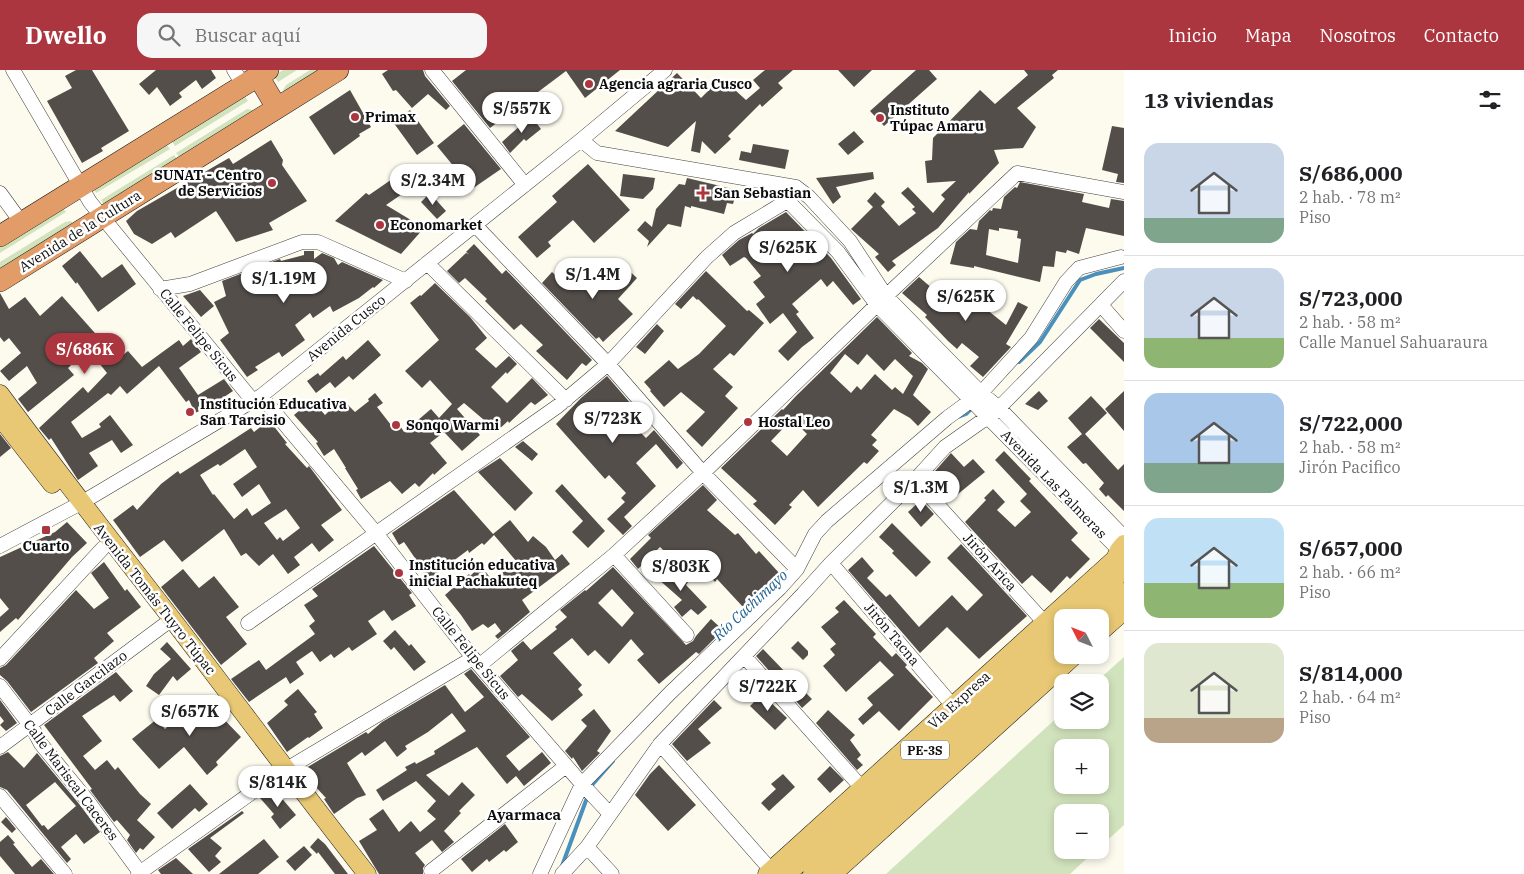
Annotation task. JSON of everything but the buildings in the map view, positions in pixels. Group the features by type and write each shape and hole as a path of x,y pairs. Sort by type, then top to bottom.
{"highway":[{"name":"Avenida de la Cultura","path":"0,281 338,70"},
{"path":"0,236 251,75 277,108"}],"main road":[{"name":"Avenida Tomás Tuyro Túpac","path":"0,394 77,506 103,548 167,623"},
{"name":"Avenida Tomás Tuyro Túpac","path":"0,417 77,506 280,773 352,874"},
{"path":"1079,609 1121,564"},
{"path":"1099,609 1121,564"},
{"name":"Vía Expresa","path":"780,871 824,822 937,720 1045,623 1121,564"},
{"path":"1109,624 1124,610"},
{"name":"Vía Expresa","path":"814,874 987,704 1054,633"},
{"name":"Vía Expresa","path":"780,871 987,704 1054,653"},
{"name":"PE-3S","path":"833,874 1065,664"},
{"path":"937,720 987,704"},
{"path":"968,752 987,704"},
{"name":"Avenida Tomás Tuyro Túpac","path":"280,773 367,874"},
{"path":"780,871 824,822"},
{"path":"814,874 854,854"}],"street":[{"name":"Calle Felipe Sicus","path":"13,70 80,186 102,217 160,289 376,533 477,662 609,813"},
{"path":"432,70 525,185"},
{"name":"Avenida Cusco","path":"0,546 77,506 257,399 581,140 665,70"},
{"path":"581,140 596,153 796,187 809,197 850,241 882,300"},
{"path":"140,873 280,773 477,662 614,555 704,473 1016,173 1124,192"},
{"path":"772,184 882,300"},
{"path":"248,623 566,400 608,364 707,257 734,233 787,200 796,187"},
{"path":"0,193 21,222"},
{"path":"475,225 608,364 704,473 797,570"},
{"path":"838,252 850,241"},
{"path":"160,289 190,284 302,242 318,242 406,281"},
{"path":"562,874 586,847 660,744 831,563 915,480 945,447 982,421 986,406 1066,282 1079,268 1121,258"},
{"path":"427,263 566,400"},
{"path":"540,874 582,784 670,693 797,570 815,534 827,521 947,418 986,406 1101,305 1124,280"},
{"name":"Avenida Las Palmeras","path":"882,300 986,406 1121,564"},
{"path":"1101,305 1124,331"},
{"name":"Jirón Arica","path":"915,480 1045,623"},
{"path":"0,659 103,548"},
{"path":"614,555 687,635"},
{"name":"Jirón Tacna","path":"831,563 953,706"},
{"name":"Calle Garcilazo","path":"0,747 167,623"},
{"path":"744,656 862,788"},
{"name":"Calle Mariscal Caceres","path":"0,686 30,725 41,744 87,800 140,873"},
{"path":"660,744 780,871"},
{"path":"431,871 566,766"},
{"path":"0,796 65,874"},
{"path":"586,847 612,874"}],"green space":[{"path":"283,70 297,70 278,82 274,76"},
{"path":"310,70 323,70 285,93 283,90 286,85"},
{"path":"244,95 248,101 175,146 171,140"},
{"path":"247,109 254,110 180,158 176,153"},
{"path":"166,144 170,149 96,193 93,188"},
{"path":"174,155 178,160 104,205 101,200"},
{"path":"62,207 66,212 0,253 0,246"},
{"path":"71,221 73,224 0,269 0,262 65,222"},
{"path":"1124,657 1124,825 1109,839 1109,804 1054,804 1054,859 1086,859 1070,874 886,874 1054,720 1054,729 1109,729 1109,674 1105,674"}],"waterway":[{"name":"Río Cachimayo","path":"1019,362 1040,342 1080,280 1096,274 1124,268"},
{"name":"Río Cachimayo","path":"958,417 966,414 973,407"},
{"name":"Río Cachimayo","path":"591,789 592,785 613,761"},
{"name":"Río Cachimayo","path":"562,866 588,795"}],"place":[{"name":"Agencia agraria Cusco","path":"589,84"},
{"name":"Primax","path":"355,117"},
{"name":"Instituto Túpac Amaru","path":"880,118"},
{"name":"SUNAT - Centro de Servicios","path":"272,183"},
{"name":"San Sebastian","path":"703,193"},
{"name":"Economarket","path":"380,225"},
{"name":"Institución Educativa San Tarcisio","path":"190,412"},
{"name":"Hostal Leo","path":"748,422"},
{"name":"Sonqo Warmi","path":"396,425"},
{"name":"Cuarto","path":"46,530"},
{"name":"Institución educativa inicial Pachakuteq","path":"399,573"}],"district":[{"name":"Ayarmaca","path":"524,814"}]}
